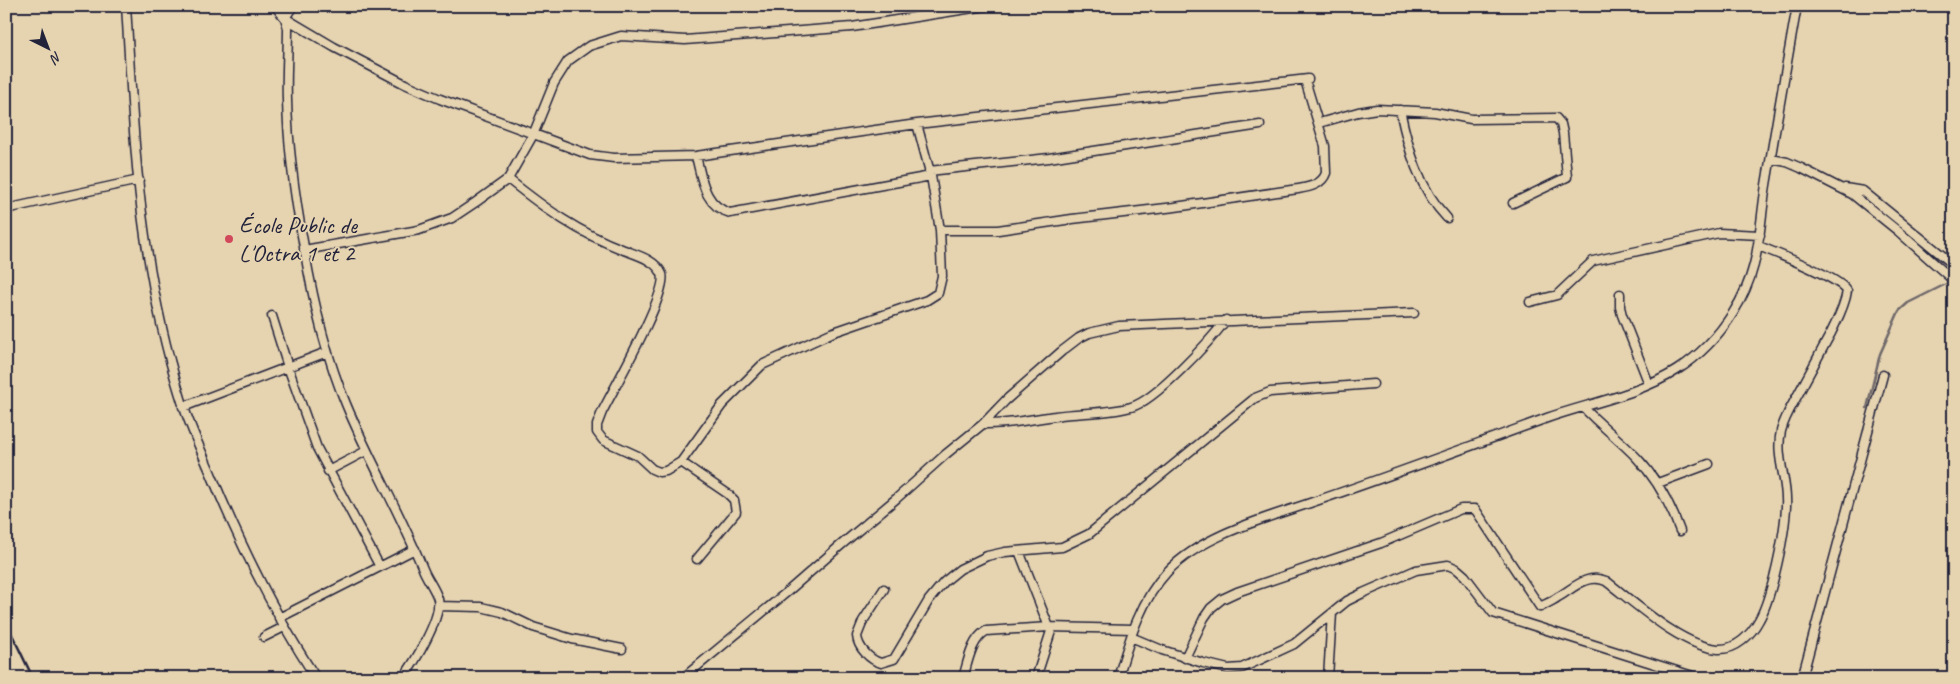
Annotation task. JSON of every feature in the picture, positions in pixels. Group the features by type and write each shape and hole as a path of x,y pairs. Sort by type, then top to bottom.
{"street":[{"path":"126,6 145,237 164,334 183,406 223,502 279,618 313,677"},
{"path":"275,6 285,18 334,47 405,84 533,135 590,155 614,158 696,156 917,124 1306,80 1325,146 1326,173 1322,180 1310,186 1175,207 1072,218 998,230 940,230"},
{"path":"285,18 293,6"},
{"path":"304,250 419,230 452,218 508,179 533,135 554,83 568,62 589,46 621,36 685,40 852,27 986,6"},
{"path":"1118,678 1132,633 1151,593 1164,576 1192,551 1289,510 1649,384 1677,370 1722,329 1741,299 1750,280 1759,246 1764,196 1797,6"},
{"path":"285,18 288,28 287,100 290,152 296,202 313,300 327,352 345,402 366,451 438,599 436,616 422,648 403,678"},
{"path":"1319,123 1376,109 1435,112 1471,119 1556,118 1561,124 1563,133 1567,177 1558,183 1513,203"},
{"path":"1400,110 1404,131 1426,192 1434,205 1447,218"},
{"path":"508,179 571,226 596,239 646,259 656,266 662,274 663,286 651,318 602,412 596,432 603,440 638,456 659,472 666,471 681,462 722,405 762,365 831,333 870,321 934,297 938,293 942,276 940,230 930,173 917,124"},
{"path":"696,156 710,202 720,210 730,213 930,173 1049,158 1260,126"},
{"path":"1771,159 1788,162 1843,189 1868,205 1952,279"},
{"path":"6,209 139,180"},
{"path":"1843,189 1863,191 1954,265"},
{"path":"1530,302 1557,295 1593,261 1719,233 1760,236"},
{"path":"1185,658 1204,618 1211,608 1222,599 1281,576 1382,543 1461,509 1475,509 1540,607 1558,598 1583,580 1599,578 1606,581 1655,619 1687,640 1717,649 1726,649 1738,644 1750,632 1762,612 1776,568 1786,506 1786,492 1780,461 1781,433 1791,408 1838,320 1847,291 1843,286 1828,277 1759,246"},
{"path":"1620,294 1622,315 1649,384"},
{"path":"683,678 787,592 946,454 984,424 1006,400 1078,338 1089,333 1119,326 1414,312"},
{"path":"272,316 317,448 380,567"},
{"path":"984,424 998,424 1058,415 1105,412 1133,407 1156,393 1214,335 1226,320"},
{"path":"183,406 327,352"},
{"path":"1802,678 1883,375"},
{"path":"884,589 863,621 856,636 860,646 874,660 881,663 891,661 894,658 929,600 950,577 972,562 987,556 1062,547 1089,534 1260,395 1270,392 1373,384"},
{"path":"1583,407 1595,421 1637,457 1658,483 1672,507 1680,531"},
{"path":"328,471 366,451"},
{"path":"681,462 728,494 735,504 736,512 697,559"},
{"path":"1658,483 1709,464"},
{"path":"279,618 415,549"},
{"path":"1019,551 1051,627 1036,678"},
{"path":"963,678 978,635 986,631 1051,627 1132,633 1185,658 1228,669 1242,668 1294,644 1347,601 1416,570 1448,565 1457,569 1465,576 1493,614 1699,678"},
{"path":"438,606 481,607 502,612 533,627 572,640 622,649"},
{"path":"1328,678 1332,613"},
{"path":"264,637 284,627"}],"waterway":[{"path":"1867,408 1880,354 1899,311 1908,303 1952,281"}],"railway":[{"path":"6,622 33,678"}],"place":[{"name":"École Public de L'Octra 1 et 2","path":"229,239"}]}
